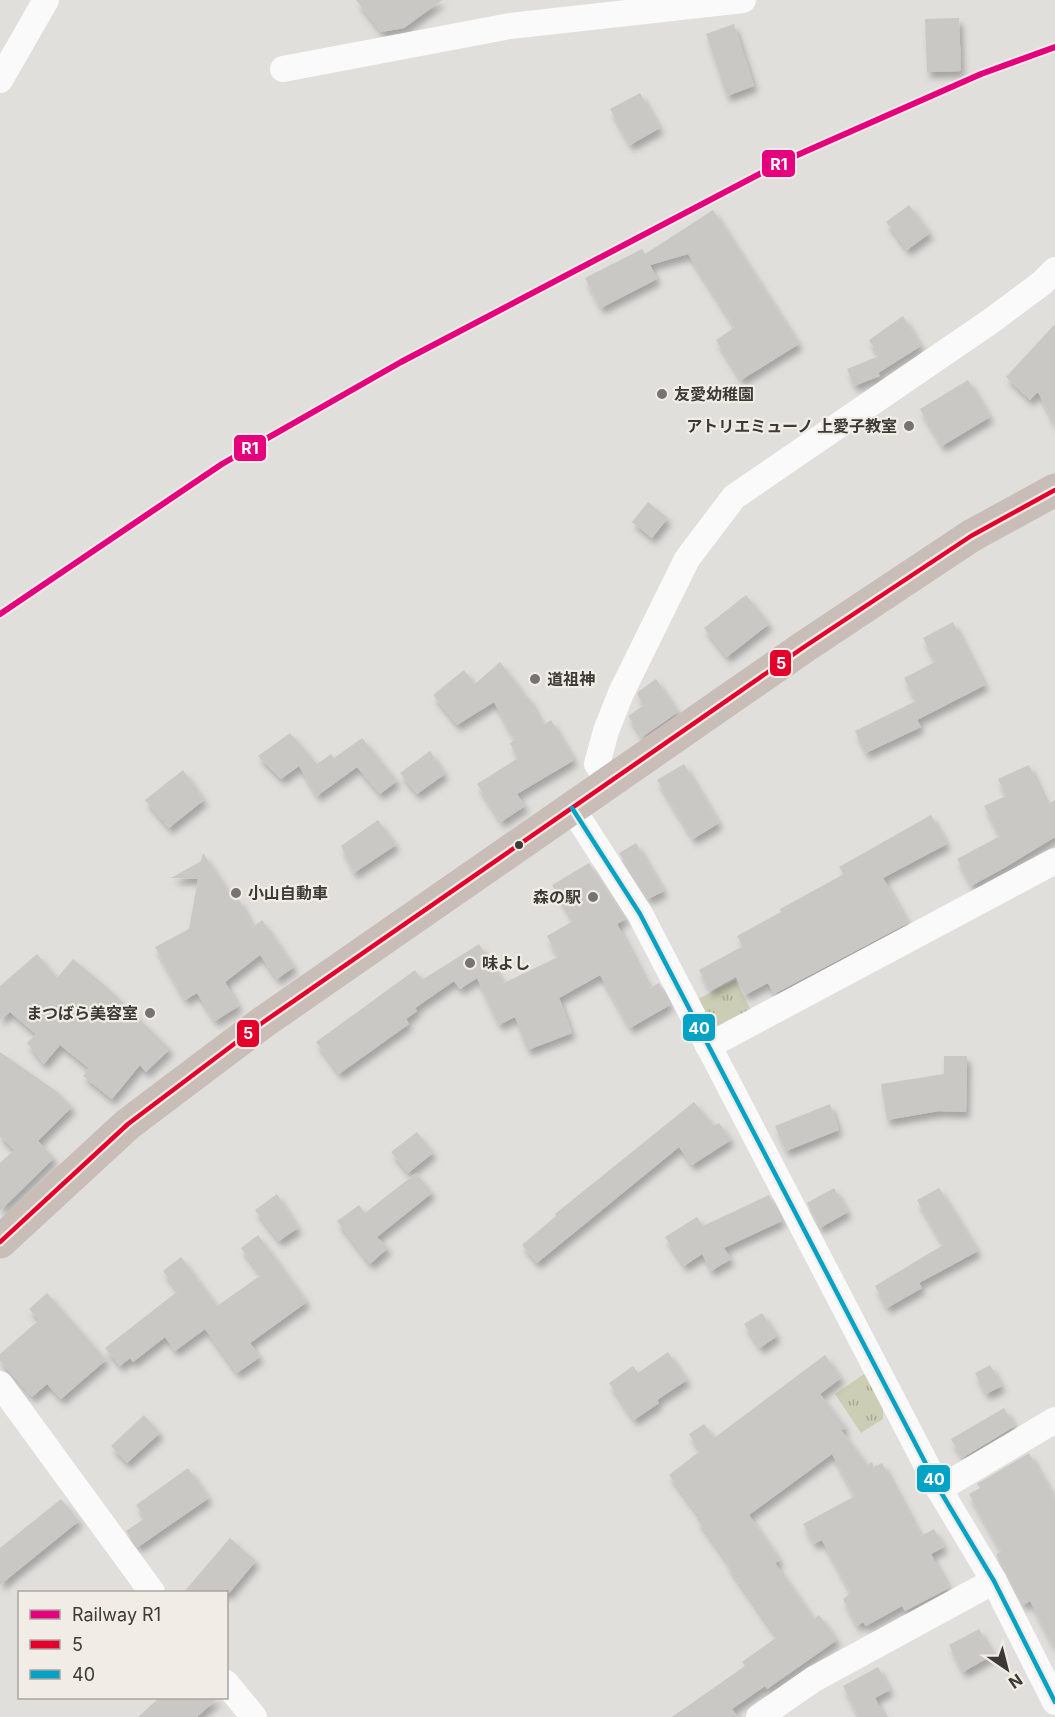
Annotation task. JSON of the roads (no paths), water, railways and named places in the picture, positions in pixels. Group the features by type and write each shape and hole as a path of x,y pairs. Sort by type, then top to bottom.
{"highway":[{"path":"0,1242 128,1124 215,1057 608,781 804,647 971,536 1055,490"}],"street":[{"path":"0,80 46,0"},
{"path":"283,69 510,26 743,0"},
{"path":"608,781 597,764 606,731 621,693 687,559 734,497 991,321 1042,283 1055,270"},
{"path":"572,808 640,914 939,1489 994,1581 1055,1702"},
{"path":"708,1046 1055,861"},
{"path":"0,1384 151,1591"},
{"path":"939,1489 1055,1420"},
{"path":"759,1717 814,1678 994,1581"},
{"path":"228,1685 254,1717"}],"rail line":[{"name":"R1","path":"0,614 222,464 401,362 786,160 981,74 1055,47"}],"place":[{"name":"友愛幼稚園","path":"662,394"},
{"name":"アトリエミューノ 上愛子教室","path":"909,426"},
{"name":"道祖神","path":"535,679"},
{"name":"小山自動車","path":"236,893"},
{"name":"森の駅","path":"593,897"},
{"name":"味よし","path":"470,963"},
{"name":"まつばら美容室","path":"150,1013"}]}
